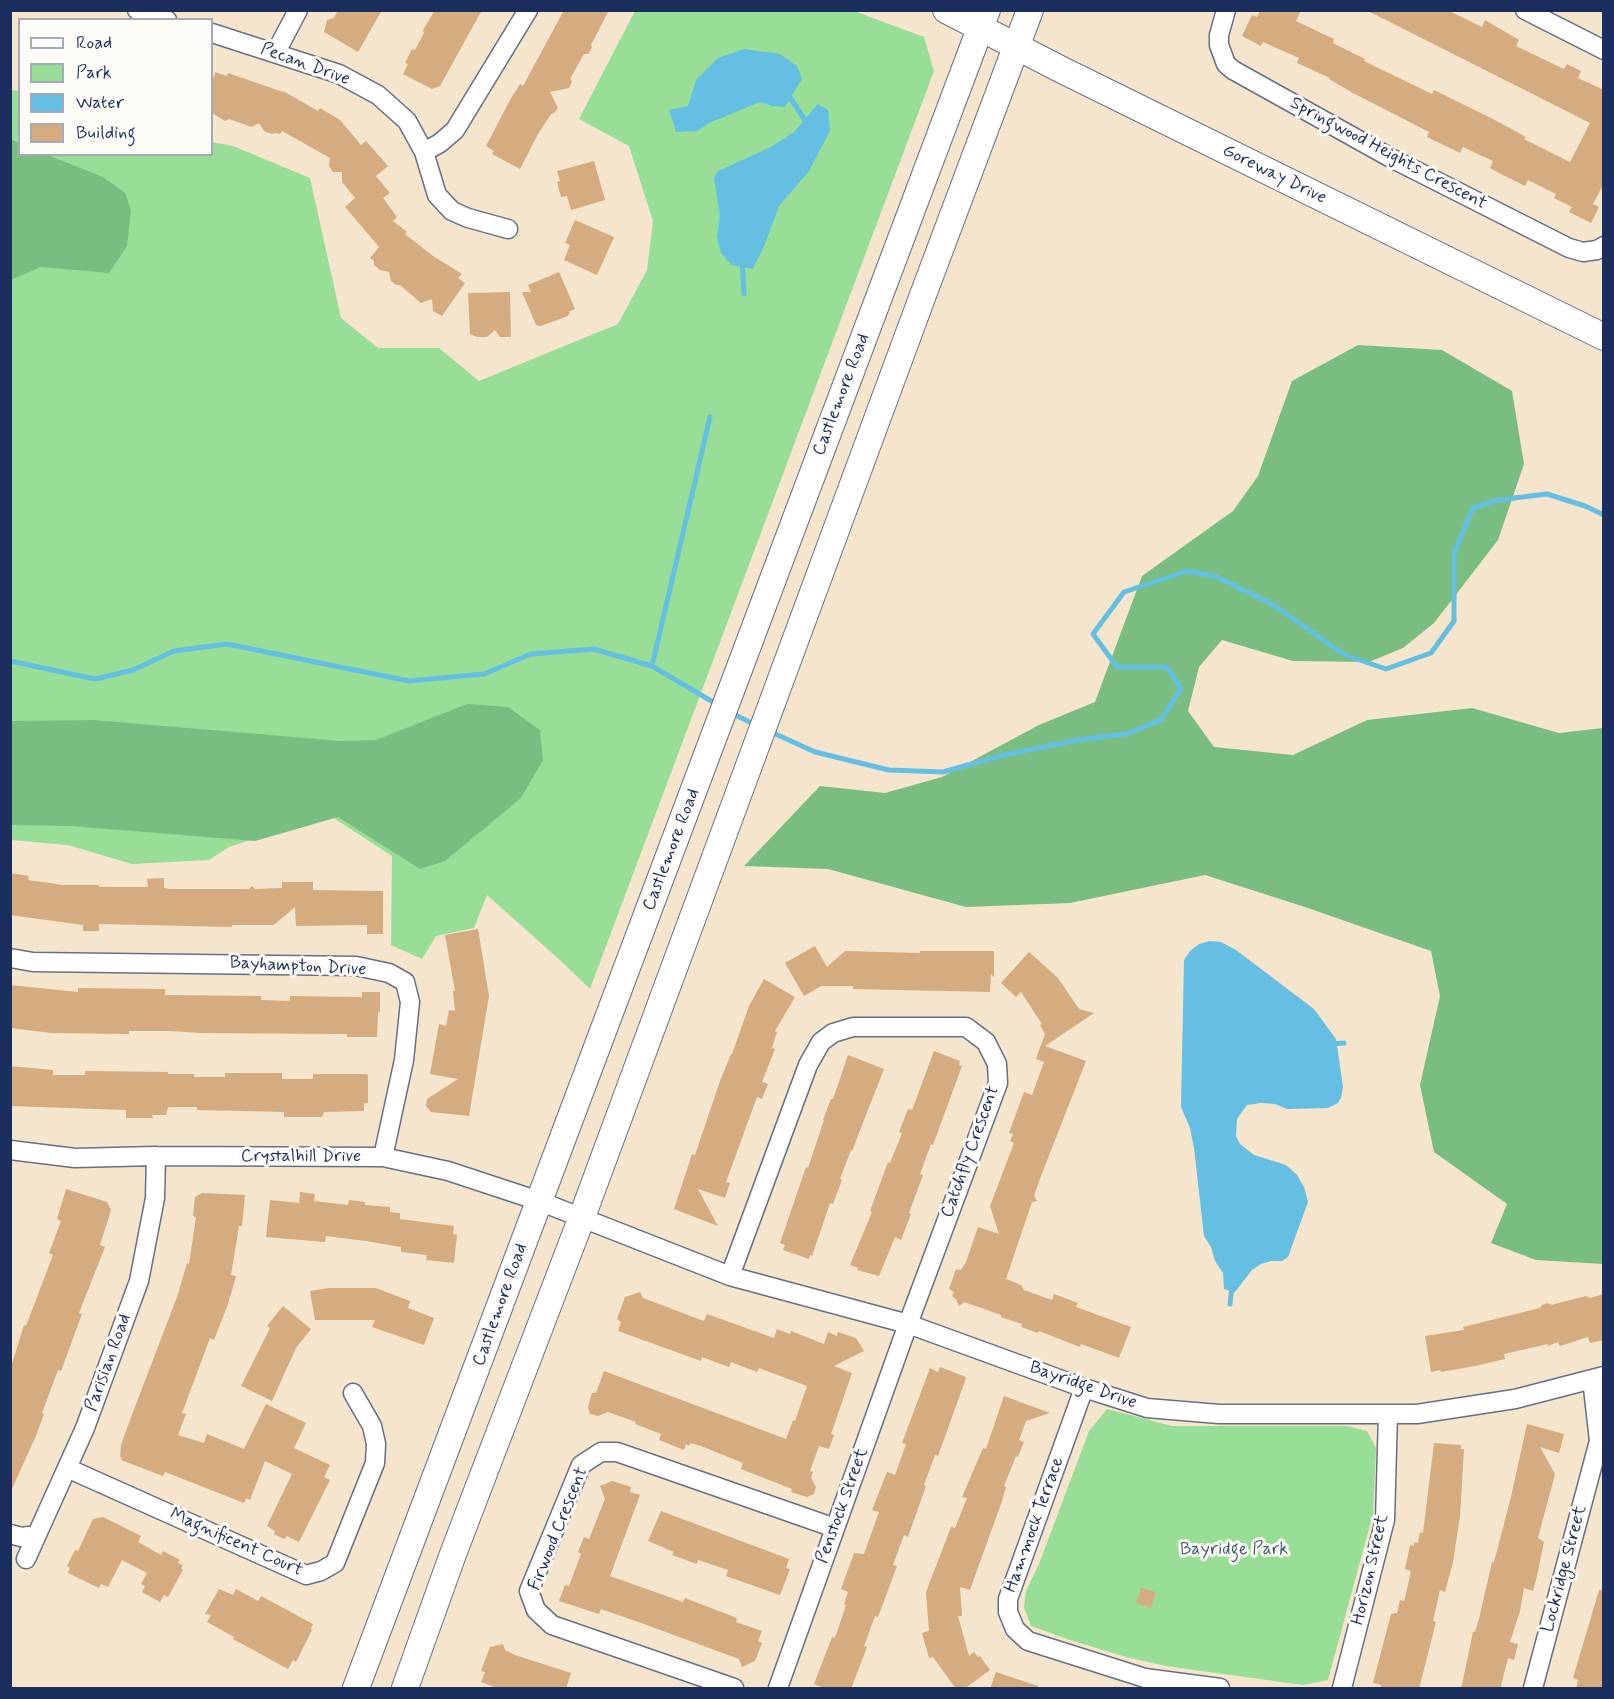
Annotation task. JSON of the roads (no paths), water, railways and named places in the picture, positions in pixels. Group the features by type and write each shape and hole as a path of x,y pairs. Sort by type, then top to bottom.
{"main road":[{"name":"Goreway Drive","path":"946,10 983,19 1016,46 1604,338"},
{"path":"405,1689 453,1554 582,1217 1030,10"},
{"name":"Castlemore Road","path":"356,1689 983,19"}],"street":[{"path":"137,10 161,18"},
{"path":"276,52 298,10"},
{"path":"424,152 440,143 455,130 528,10"},
{"name":"Springwood Heights Crescent","path":"1226,10 1219,35 1219,45 1226,64 1233,70 1391,158 1569,249 1583,252 1597,250 1604,246"},
{"path":"1525,10 1604,50"},
{"name":"Pecan Drive","path":"213,33 339,74 378,95 407,121 424,152 437,195 452,211 508,229"},
{"name":"Bayhampton Drive","path":"10,958 33,962 356,966 390,973 405,982 410,1002 404,1060 383,1157"},
{"name":"Catchfly Crescent","path":"730,1276 808,1065 821,1042 833,1033 853,1027 966,1027 987,1042 997,1064 998,1083 908,1324"},
{"name":"Crystalhill Drive","path":"10,1150 75,1158 383,1157 448,1171 582,1217"},
{"name":"Parisian Road","path":"26,1559 85,1428 139,1281 155,1198 156,1156"},
{"name":"Bayridge Drive","path":"582,1217 607,1229 730,1276 908,1324 1084,1388 1147,1408 1219,1414 1417,1414 1515,1399 1598,1377"},
{"name":"Penstock Street","path":"778,1689 908,1324"},
{"name":"Lockridge Street","path":"1533,1689 1599,1441 1598,1377"},
{"name":"Hammock Terrace","path":"1084,1388 1008,1599 1008,1612 1014,1629 1028,1641 1143,1683 1220,1689"},
{"name":"Magnificent Court","path":"67,1468 306,1575 321,1571 335,1563 375,1463 376,1444 372,1426 353,1393"},
{"name":"Horizon Street","path":"1342,1689 1385,1520 1388,1414"},
{"name":"Firwood Crescent","path":"734,1689 552,1625 536,1610 529,1591 581,1465 601,1452 617,1452 835,1528"},
{"path":"10,1534 21,1537 37,1535"}],"water":[{"path":"744,49 780,54 797,66 802,79 785,107 760,102 709,123 697,131 676,132 669,110 688,106 696,80 718,58"},
{"path":"818,104 828,110 830,131 809,171 779,206 753,269 732,265 721,253 717,237 720,216 714,178 718,171 771,147 794,132"},
{"path":"1210,941 1221,942 1236,950 1314,1009 1336,1039 1343,1087 1338,1103 1328,1108 1287,1109 1275,1104 1261,1103 1247,1105 1237,1119 1236,1136 1240,1144 1254,1155 1286,1165 1297,1175 1304,1187 1308,1202 1288,1257 1282,1261 1261,1264 1252,1270 1235,1292 1224,1289 1223,1273 1204,1236 1194,1148 1190,1128 1181,1107 1184,960 1199,944"}],"waterway":[{"path":"787,93 805,123"},
{"path":"742,260 744,294"},
{"path":"652,666 710,417"},
{"path":"769,731 815,752 889,770 943,772 1004,755 1078,740 1126,734 1161,720 1181,689 1167,667 1117,667 1093,634 1124,592 1187,571 1215,576 1272,604 1345,655 1386,669 1431,653 1454,621 1454,553 1473,508 1498,500 1547,494 1585,506 1604,515"},
{"path":"10,661 95,679 133,670 174,651 227,644 409,681 484,674 531,654 594,649 652,666 718,705"},
{"path":"731,713 758,726"},
{"path":"1331,1044 1344,1043"},
{"path":"1230,1304 1232,1285"}],"park label":[{"name":"Bayridge Park","path":"1234,1550"}]}
